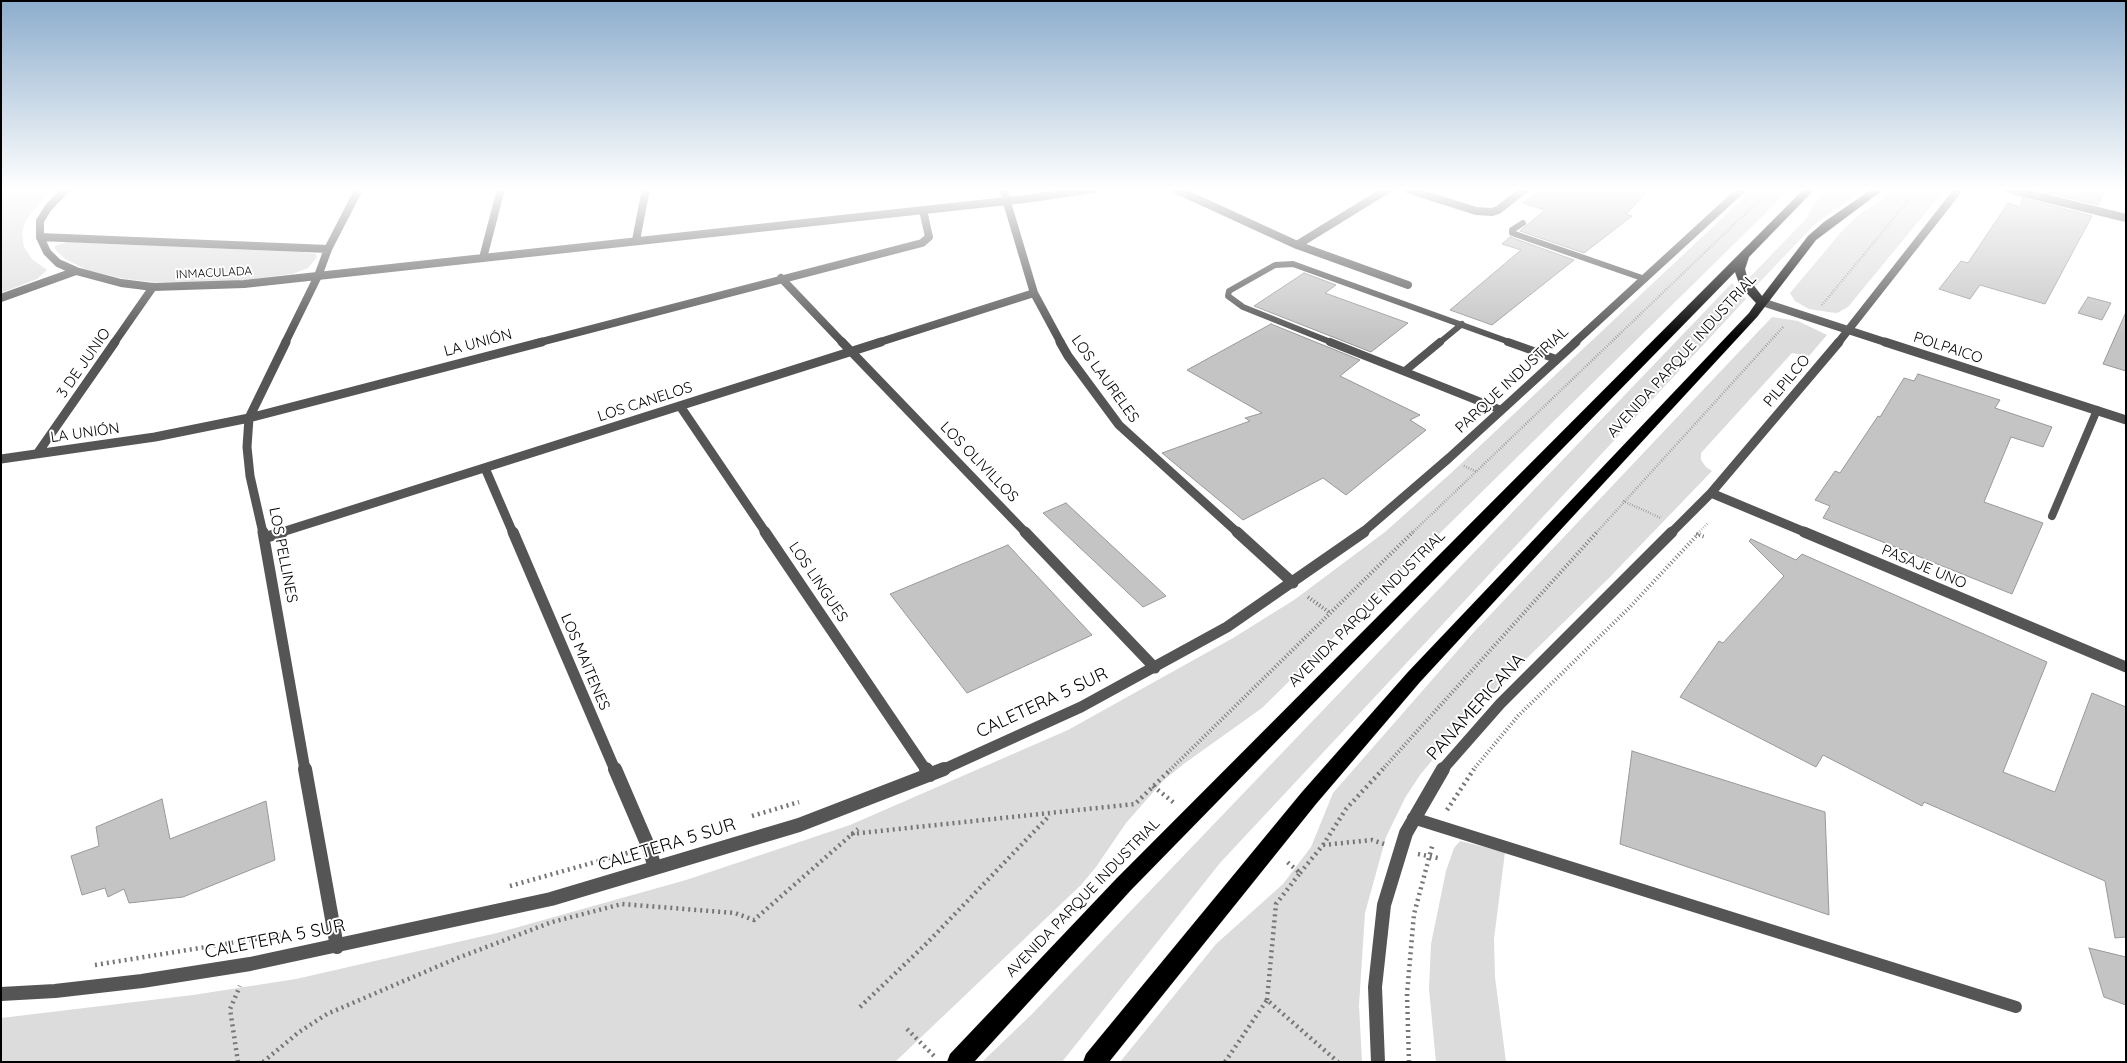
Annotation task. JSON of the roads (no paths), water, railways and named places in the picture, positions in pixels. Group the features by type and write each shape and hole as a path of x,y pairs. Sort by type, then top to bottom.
{"highway":[{"name":"AVENIDA PARQUE INDUSTRIAL","path":"958,1062 1124,884 1761,239"},
{"name":"AVENIDA PARQUE INDUSTRIAL","path":"1094,1062 1309,798 1414,677 1762,302 1812,239"},
{"path":"1744,256 1740,262 1741,277 1749,290 1762,302"}],"street":[{"name":"INMACULADA","path":"40,239 42,245 52,258 76,271 120,283 153,287 244,284 649,239"},
{"name":"INMACULADA","path":"79,239 328,249"},
{"name":"LOS PELLINES","path":"333,239 318,276 249,418 247,447 250,476 264,538 337,947"},
{"path":"483,258 488,239"},
{"name":"LA UNIÓN","path":"1,460 155,437 249,418 928,239"},
{"name":"LOS LAURELES","path":"1019,239 1034,293 1068,356 1119,425 1294,583"},
{"path":"1283,239 1408,285"},
{"path":"1297,245 1307,239"},
{"name":"PARQUE INDUSTRIAL","path":"1294,583 1368,530 1689,239"},
{"name":"PILPILCO","path":"1624,580 1711,493 1860,316 1920,239"},
{"path":"1,298 76,271"},
{"name":"LOS OLIVILLOS","path":"781,278 1155,668"},
{"name":"3 DE JUNIO","path":"37,454 153,287"},
{"name":"LOS CANELOS","path":"264,538 1034,293"},
{"name":"POLPAICO","path":"1762,302 2126,420"},
{"name":"LOS LINGUES","path":"680,406 930,775"},
{"name":"LOS MAITENES","path":"485,468 649,848 655,868"},
{"name":"PASAJE UNO","path":"1711,493 2126,667"},
{"name":"PANAMERICANA","path":"1378,1062 1375,987 1379,932 1391,876 1413,818 1442,770 1475,730 1624,580"},
{"name":"CALETERA 5 SUR","path":"1,994 56,991 168,978 337,947 551,899 799,825 930,775 1081,707 1227,627 1294,583"}],"lane":[{"path":"1528,239 1645,279"},
{"path":"1501,410 1243,307 1228,296 1229,291 1275,265 1293,264 1556,359"},
{"path":"1405,371 1462,324"},
{"path":"2052,516 2097,410"},
{"path":"1413,818 2016,1006"}]}
